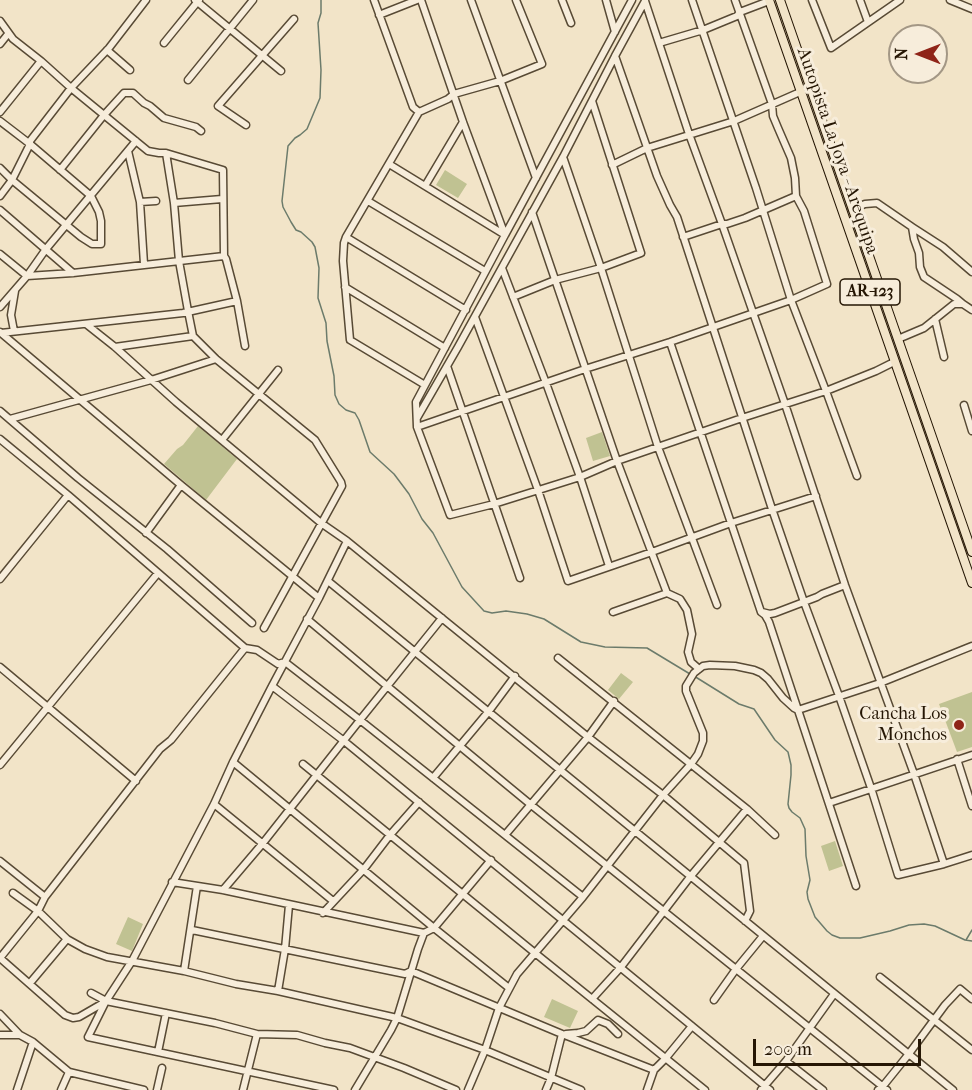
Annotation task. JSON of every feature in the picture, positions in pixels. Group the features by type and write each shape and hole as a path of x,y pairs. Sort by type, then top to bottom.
{"main road":[{"name":"Autopista La Joya - Arequipa","path":"780,0 972,552"},
{"name":"Autopista La Joya - Arequipa","path":"769,1 972,583"}],"street":[{"path":"0,196 12,180 30,141 71,88 107,50 146,0"},
{"path":"164,43 197,0 281,71"},
{"path":"188,80 253,0"},
{"path":"374,0 414,107 419,112"},
{"path":"380,15 419,0 505,235"},
{"path":"471,0 536,178"},
{"path":"425,385 350,340 343,261 346,237 419,112 454,94 500,81 542,64 516,0"},
{"path":"562,0 571,23"},
{"path":"606,0 615,32"},
{"path":"632,0 416,402 417,427 450,515 580,477 657,447 826,391 894,362"},
{"path":"692,0 734,121 791,300 857,476"},
{"path":"417,427 791,300 827,284 804,212 796,196 793,166 773,116 772,104 735,0"},
{"path":"812,0 831,48 900,0"},
{"path":"860,0 868,22"},
{"path":"645,1 689,134 785,404 845,585 914,774 944,864"},
{"path":"417,418 563,157 645,1"},
{"path":"658,43 703,30 769,1"},
{"path":"953,1 972,9"},
{"path":"246,125 218,106 294,19"},
{"path":"0,21 8,34 148,151 166,153 223,170 224,256 237,301 245,346"},
{"path":"0,44 8,34"},
{"path":"107,50 130,70"},
{"path":"615,56 647,148 664,192 677,217 772,509 872,789 898,875 972,855"},
{"path":"0,112 41,61"},
{"path":"612,165 647,148 734,121 800,92"},
{"path":"60,170 124,93 133,93 164,118 201,130"},
{"path":"513,297 555,280 601,268 641,253 592,101"},
{"path":"0,122 92,196 101,221 101,244 92,244 66,226 0,168"},
{"path":"425,186 463,122"},
{"path":"0,307 136,141"},
{"path":"128,151 140,202 144,264"},
{"path":"166,153 174,203 179,261 194,336 216,359 315,440 342,486 264,628"},
{"path":"563,157 601,268 657,447 717,605"},
{"path":"389,164 505,235"},
{"path":"683,237 727,224 796,196"},
{"path":"174,203 222,199"},
{"path":"140,202 156,201"},
{"path":"368,201 485,272"},
{"path":"852,208 877,203 954,255 972,272"},
{"path":"0,210 73,273"},
{"path":"532,212 617,461 667,593"},
{"path":"912,227 924,277 972,310"},
{"path":"346,237 465,310"},
{"path":"0,254 27,276 224,256"},
{"path":"502,268 580,477 609,566"},
{"path":"345,287 445,348"},
{"path":"14,332 11,315 16,288"},
{"path":"0,333 188,311 237,301"},
{"path":"898,339 924,328 951,306 963,304"},
{"path":"475,317 538,490 568,581 731,523 816,496"},
{"path":"934,320 944,357"},
{"path":"86,324 321,523 515,676 744,863 750,911 745,921"},
{"path":"0,333 319,598"},
{"path":"115,347 194,336"},
{"path":"670,342 761,612 769,622 855,886"},
{"path":"10,420 216,359"},
{"path":"447,366 520,578"},
{"path":"222,440 278,370"},
{"path":"964,405 972,431"},
{"path":"0,411 78,478 167,549 252,623"},
{"path":"0,438 245,648 258,650 278,664 285,662"},
{"path":"146,533 181,485"},
{"path":"0,579 68,495"},
{"path":"334,1090 88,1037 106,1001 132,960 214,804 233,762 347,542"},
{"path":"0,765 158,573"},
{"path":"328,580 953,1090"},
{"path":"761,612 775,613 845,585"},
{"path":"613,612 667,593 680,599 687,610 692,634 688,652 691,662 699,669"},
{"path":"223,891 442,618"},
{"path":"307,619 530,804 883,1089 945,1005 960,989 972,999"},
{"path":"468,1090 499,1008 517,974 583,897 698,754 703,741 703,733 686,691 686,686 694,673 703,666 710,665 735,666 754,670 762,673 783,698 798,710 880,683 972,646"},
{"path":"106,1001 79,1017 73,1018 65,1015 0,958 160,749 171,740 245,648"},
{"path":"558,658 614,701 776,835"},
{"path":"285,662 583,897"},
{"path":"0,667 136,781"},
{"path":"433,778 515,676"},
{"path":"272,686 345,741 491,860 765,1089 834,994"},
{"path":"505,835 588,737 614,701"},
{"path":"829,803 972,755"},
{"path":"957,759 972,806"},
{"path":"233,762 509,988"},
{"path":"303,764 705,1090"},
{"path":"323,912 364,869 419,802"},
{"path":"214,804 333,901"},
{"path":"592,999 621,967 690,877 747,809"},
{"path":"172,882 424,933 434,928 491,860"},
{"path":"0,861 45,897"},
{"path":"184,971 197,886"},
{"path":"13,893 38,911 67,939 106,957 132,960 397,1018 485,1050 581,1090"},
{"path":"278,991 289,905"},
{"path":"192,930 405,974 411,971 654,1070"},
{"path":"356,1090 397,1018 424,933"},
{"path":"714,1000 763,936"},
{"path":"30,983 67,939"},
{"path":"880,977 972,1050"},
{"path":"91,993 106,1001 257,1034 297,1035 350,1048 456,1090"},
{"path":"158,1052 166,1013"},
{"path":"0,1014 20,1035 33,1042 69,1072 144,1090"},
{"path":"562,1034 586,1030 598,1020 608,1024 618,1034"},
{"path":"647,1090 654,1070 692,1026"},
{"path":"243,1090 257,1034"},
{"path":"546,1090 562,1034"},
{"path":"0,1035 20,1035"},
{"path":"17,1090 33,1042"},
{"path":"786,1061 823,1090"},
{"path":"156,1090 162,1068"},
{"path":"61,1090 69,1072"}],"green space":[{"path":"445,170 467,184 458,198 436,185"},
{"path":"198,426 237,459 206,500 164,464"},
{"path":"602,432 610,456 593,461 586,438"},
{"path":"621,673 633,682 619,699 608,690"},
{"name":"Cancha Los Monchos","path":"972,692 972,747 957,752 939,704"},
{"path":"835,841 843,866 829,871 821,846"},
{"path":"128,917 143,924 132,951 116,944"},
{"path":"552,999 578,1011 570,1028 544,1017"}],"waterway":[{"path":"321,0 318,23 320,98 307,129 288,146 282,201 296,230 301,232 315,247 319,268 318,298 326,323 335,395 339,404 355,413 370,452 394,474 409,494 462,587 484,611 492,613 506,611 544,619 581,642 605,647 647,648 690,674"},
{"path":"694,676 739,704 754,709 775,740 788,752 791,765 788,804 792,812 800,818 805,829 810,880 808,899 815,917 827,931 840,938 860,938 909,925 924,924 972,941"},
{"path":"966,940 972,930"}],"place":[{"name":"Cancha Los Monchos","path":"959,725"}]}
